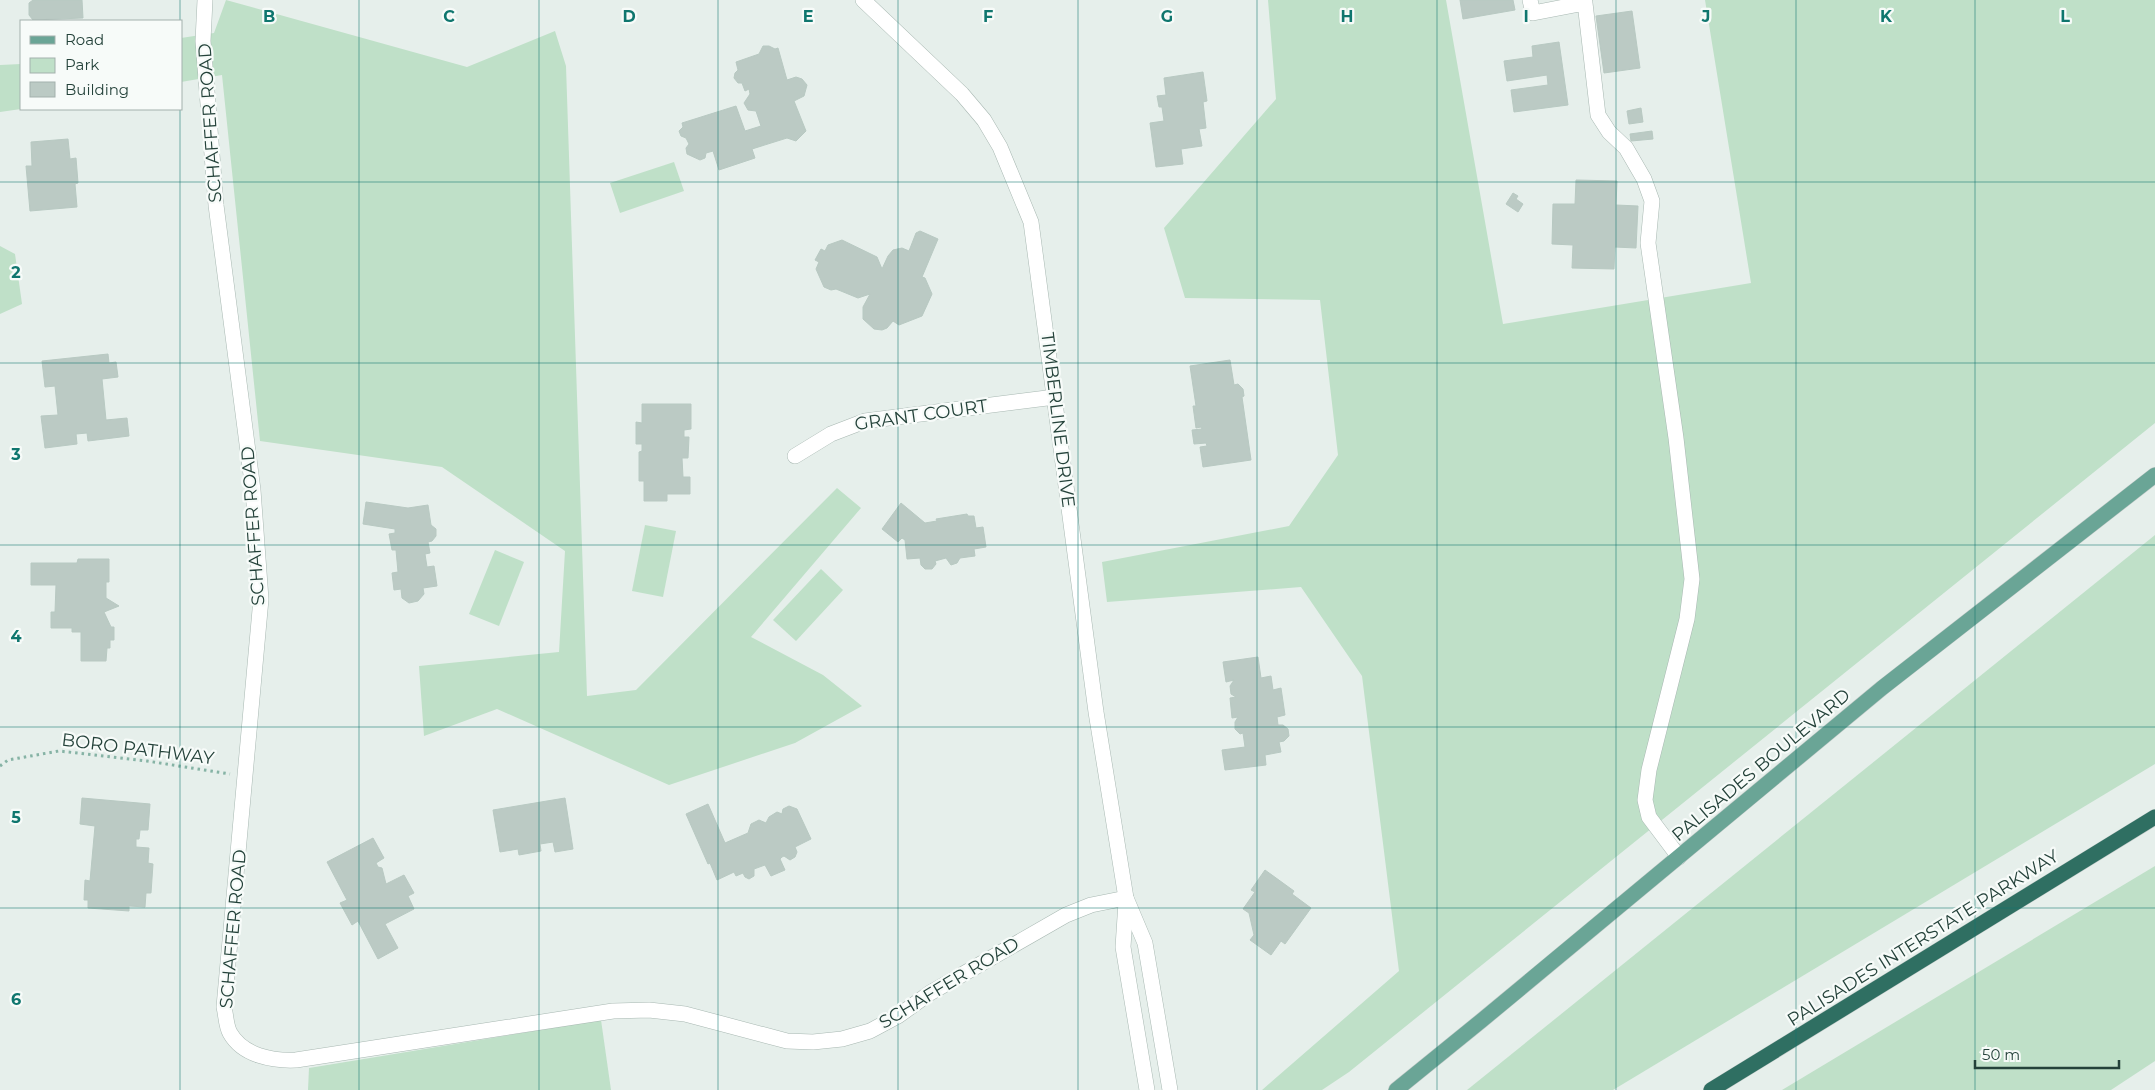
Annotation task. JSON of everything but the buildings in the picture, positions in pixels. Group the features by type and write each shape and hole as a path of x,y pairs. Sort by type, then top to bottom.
{"highway":[{"name":"PALISADES INTERSTATE PARKWAY","path":"1711,1090 2155,817"}],"main road":[{"name":"PALISADES BOULEVARD","path":"1396,1090 1905,670 2155,475"}],"street":[{"name":"SCHAFFER ROAD","path":"205,0 203,41 216,205 253,490 261,600 224,1007 231,1034 243,1046 260,1056 279,1061 296,1060 613,1011 649,1010 685,1014 787,1041 813,1042 842,1039 870,1030 898,1016 930,993 1066,915 1091,905 1126,898"},
{"name":"TIMBERLINE DRIVE","path":"863,0 962,94 984,120 1000,147 1031,222 1096,712 1126,898 1123,947 1147,1090"},
{"path":"1530,0 1533,13 1585,3 1598,115 1609,132 1626,148 1644,179 1652,201 1648,243 1674,419 1692,579 1687,619 1649,770 1645,800 1649,816 1679,857"},
{"name":"GRANT COURT","path":"795,456 831,434 865,421 1055,397"},
{"name":"TIMBERLINE DRIVE","path":"1126,898 1145,943 1170,1090"},
{"path":"1127,972 1149,967"}],"path":[{"name":"BORO PATHWAY","path":"0,766 8,760 58,751 147,761 246,776"}],"green space":[{"path":"226,0 467,67 555,31 566,66 587,696 636,690 837,488 861,508 751,637 823,675 862,706 795,743 669,785 497,709 424,736 419,666 559,652 565,551 442,467 260,441 222,75 182,82 182,38 214,33"},
{"path":"1268,0 1446,0 1503,324 1751,283 1705,0 2155,0 2155,423 1349,1072 1322,1090 1262,1090 1399,971 1362,676 1301,587 1107,602 1102,562 1289,526 1338,455 1320,300 1185,298 1164,228 1276,99"},
{"path":"20,64 20,109 0,112 0,65"},
{"path":"674,162 684,191 620,213 610,183"},
{"path":"0,246 15,254 22,304 0,314"},
{"path":"645,525 676,531 663,597 632,591"},
{"path":"2155,535 2155,764 1613,1090 1467,1090"},
{"path":"495,550 524,562 499,626 469,614"},
{"path":"821,569 843,590 796,641 773,620"},
{"path":"2155,866 2155,1061 2111,1090 1782,1090"},
{"path":"601,1020 611,1090 308,1090 309,1068"}]}
